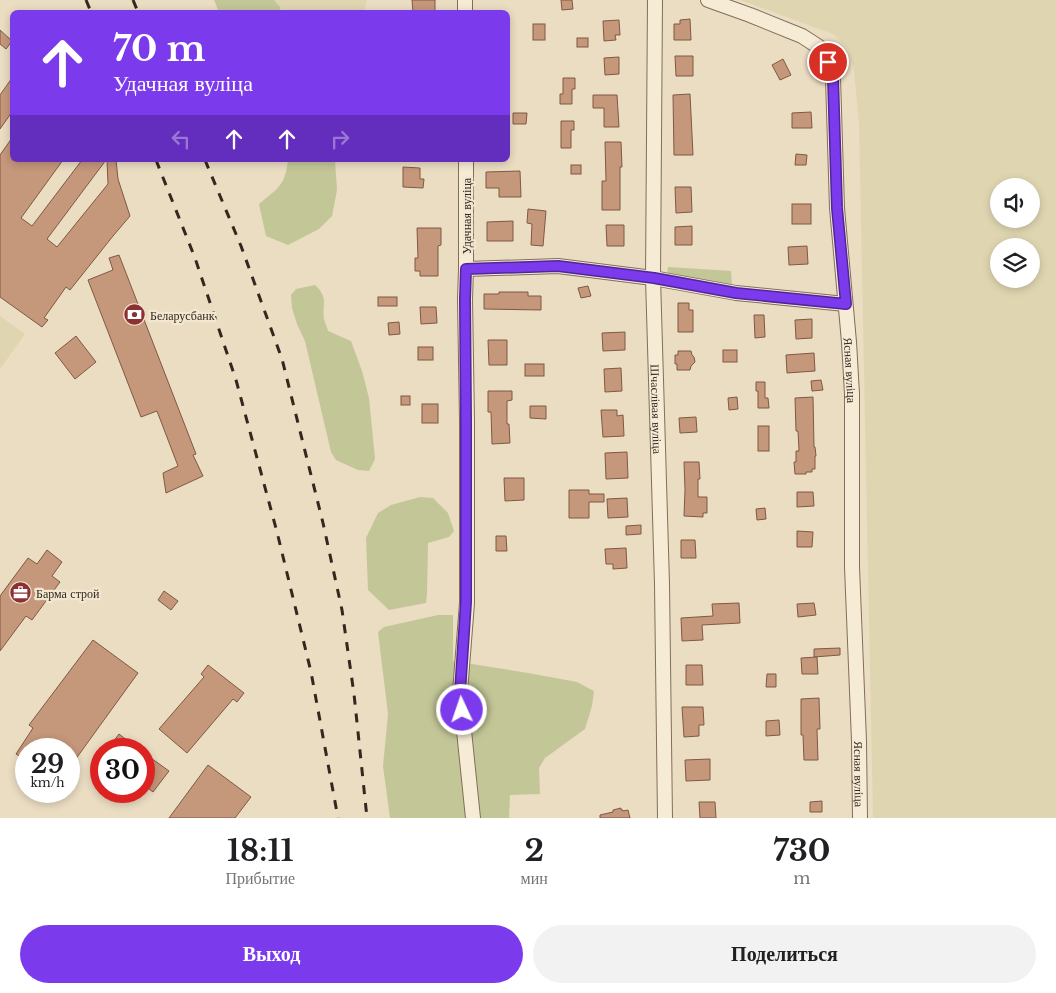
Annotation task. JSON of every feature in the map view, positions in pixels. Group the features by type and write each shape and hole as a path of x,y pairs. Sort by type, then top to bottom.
{"street":[{"name":"Шчаслівая вуліца","path":"655,0 654,278 662,584 665,818"},
{"name":"Ясная вуліца","path":"708,0 802,36 819,47 828,62 833,78 837,208 852,394 852,567 860,818"},
{"name":"Удачная вуліца","path":"466,162 466,602 460,692 473,818"},
{"path":"466,269 558,266 654,278 736,293 846,304"}],"shaded area":[{"path":"274,0 367,0 364,10 283,10"},
{"path":"740,0 1056,0 1056,818 873,818 859,123 854,70 848,49 833,34"},
{"path":"0,316 25,334 0,369"}],"green space":[{"path":"214,0 274,0 281,10 218,10"},
{"path":"288,162 335,162 337,190 332,216 319,229 288,245 266,236 259,204 280,186"},
{"path":"668,267 731,271 732,286 667,275"},
{"path":"315,285 322,294 324,301 324,319 328,331 351,341 362,371 369,398 375,459 369,471 358,470 336,460 331,452 305,341 292,308 291,295 296,289"},
{"path":"420,497 433,498 448,513 454,531 449,537 428,543 426,603 389,610 368,590 366,538 378,513 391,505"},
{"path":"438,615 453,615 453,661 577,682 594,691 592,706 585,729 545,758 539,768 540,794 510,795 509,818 390,818 383,766 388,714 378,632 384,627"}],"building":[{"path":"412,0 435,0 435,10 413,10"},
{"path":"561,0 572,0 573,9 562,10"},
{"path":"690,19 691,40 674,40 674,24 680,24 680,20"},
{"path":"619,20 620,35 615,35 616,40 604,41 603,21"},
{"path":"533,24 545,24 545,40 533,40"},
{"path":"0,30 10,39 10,44 6,49 0,44"},
{"path":"577,38 588,38 588,47 577,47"},
{"path":"675,56 693,56 693,76 676,76"},
{"path":"619,57 619,74 605,75 604,58"},
{"path":"783,59 791,75 780,80 772,65"},
{"path":"563,78 575,78 575,89 572,89 572,104 560,104 560,94 563,94"},
{"path":"10,81 10,115 0,129 0,95"},
{"path":"690,94 693,155 674,155 673,95"},
{"path":"593,95 617,95 619,127 604,127 604,108 593,108"},
{"path":"811,112 812,128 792,128 792,113"},
{"path":"513,113 527,113 526,124 513,124"},
{"path":"561,121 574,121 574,130 571,130 571,148 561,148"},
{"path":"10,141 10,162 62,162 21,218 32,226 80,162 105,162 47,239 57,247 108,184 107,162 116,162 118,179 130,216 70,290 66,287 44,318 48,320 42,327 0,297 0,155"},
{"path":"605,142 621,142 620,210 602,210 602,181 606,181"},
{"path":"796,154 807,155 806,165 795,165"},
{"path":"571,165 581,165 581,174 571,174"},
{"path":"403,167 420,168 420,179 424,179 423,188 403,187"},
{"path":"520,171 521,197 499,197 499,188 486,188 486,172"},
{"path":"675,187 691,187 692,212 676,213"},
{"path":"792,204 811,204 811,224 792,224"},
{"path":"528,209 546,211 543,246 531,245 532,224 527,223"},
{"path":"513,221 513,241 487,241 487,222"},
{"path":"606,225 624,225 624,246 607,246"},
{"path":"692,226 692,245 675,245 675,227"},
{"path":"417,228 441,228 441,245 438,246 438,276 420,276 420,271 415,271 415,258 418,258"},
{"path":"807,246 808,264 789,265 788,247"},
{"path":"119,255 196,454 193,455 203,476 166,493 163,473 178,466 157,411 141,417 88,280 113,270 109,258"},
{"path":"588,286 591,296 581,298 578,288"},
{"path":"499,292 528,292 528,296 541,296 541,310 484,309 484,294 499,294"},
{"path":"378,297 397,297 397,306 378,306"},
{"path":"678,303 689,303 689,310 693,310 693,332 678,332"},
{"path":"420,307 436,307 437,323 421,324"},
{"path":"754,315 764,315 765,337 755,338"},
{"path":"812,319 812,338 796,339 795,320"},
{"path":"399,322 400,334 389,335 388,323"},
{"path":"625,332 625,350 603,351 602,333"},
{"path":"76,336 96,362 75,379 55,353"},
{"path":"488,340 507,340 507,365 489,365"},
{"path":"418,347 433,347 433,360 418,360"},
{"path":"723,350 737,350 737,362 723,362"},
{"path":"678,351 691,351 695,362 690,370 677,370 675,355 678,355"},
{"path":"814,353 815,371 787,373 786,355"},
{"path":"525,364 544,364 544,376 525,376"},
{"path":"621,368 622,391 605,392 604,369"},
{"path":"821,380 823,390 812,391 811,381"},
{"path":"756,382 765,382 765,398 768,398 769,408 758,408"},
{"path":"488,391 512,391 512,400 507,401 507,424 509,424 510,443 492,444 491,412 488,412"},
{"path":"401,396 410,396 410,405 401,405"},
{"path":"737,397 738,409 729,410 728,398"},
{"path":"813,397 815,469 812,469 812,472 806,472 806,474 795,474 794,462 796,462 796,451 799,451 795,398"},
{"path":"422,404 438,404 438,423 422,423"},
{"path":"530,406 546,406 546,419 530,418"},
{"path":"601,410 617,410 617,416 623,415 624,436 603,437"},
{"path":"696,417 697,432 680,433 679,418"},
{"path":"758,426 769,426 769,451 758,451"},
{"path":"627,452 628,478 606,479 605,453"},
{"path":"684,462 699,462 698,497 707,497 707,513 703,513 703,517 684,516"},
{"path":"504,478 524,478 524,500 505,501"},
{"path":"569,490 589,490 589,494 604,494 604,502 589,502 589,518 569,518"},
{"path":"797,492 813,492 814,506 797,507"},
{"path":"627,498 628,517 608,518 607,499"},
{"path":"765,508 766,519 757,520 756,509"},
{"path":"641,525 641,534 626,535 626,526"},
{"path":"797,531 813,532 812,547 797,547"},
{"path":"496,536 506,536 507,551 496,551"},
{"path":"681,540 695,540 696,558 681,558"},
{"path":"626,548 627,568 613,569 613,564 606,564 605,549"},
{"path":"47,550 62,562 52,576 60,582 32,620 26,616 0,651 0,596 28,558 37,564"},
{"path":"164,591 178,601 171,610 158,600"},
{"path":"739,603 740,623 702,625 703,640 682,641 681,618 713,616 712,604"},
{"path":"814,603 816,615 798,617 797,604"},
{"path":"93,640 138,673 80,753 80,738 26,738 33,728 29,725"},
{"path":"840,648 840,655 814,657 814,649"},
{"path":"817,657 818,674 802,674 801,658"},
{"path":"208,665 244,693 237,702 233,699 187,753 159,729 204,677 201,674"},
{"path":"686,665 702,665 703,685 686,685"},
{"path":"767,674 776,674 776,687 766,687"},
{"path":"819,698 818,760 804,760 803,735 801,735 801,699"},
{"path":"682,707 703,707 704,725 699,725 699,736 684,737"},
{"path":"779,720 780,735 766,736 766,721"},
{"path":"119,734 124,738 116,738"},
{"path":"710,759 710,780 686,781 685,760"},
{"path":"155,761 169,771 155,789"},
{"path":"208,765 251,797 235,818 169,818"},
{"path":"822,801 822,812 810,812 810,802"},
{"path":"699,802 715,802 716,818 700,818"},
{"path":"621,808 623,811 628,810 630,818 600,818 600,815"}],"railway":[{"path":"86,0 90,10"},
{"path":"133,0 137,10"},
{"path":"157,162 195,258 236,380 277,532 311,672 338,818"},
{"path":"206,162 241,246 282,359 323,523 342,610 354,694 367,818"}],"place":[{"name":"Беларусбанк","path":"134,315"},
{"name":"Барма строй","path":"20,593"}],"route":[{"path":"462,710 460,692 466,602 466,269 558,266 654,278 736,293 846,304 837,208 833,78 828,62"}]}
